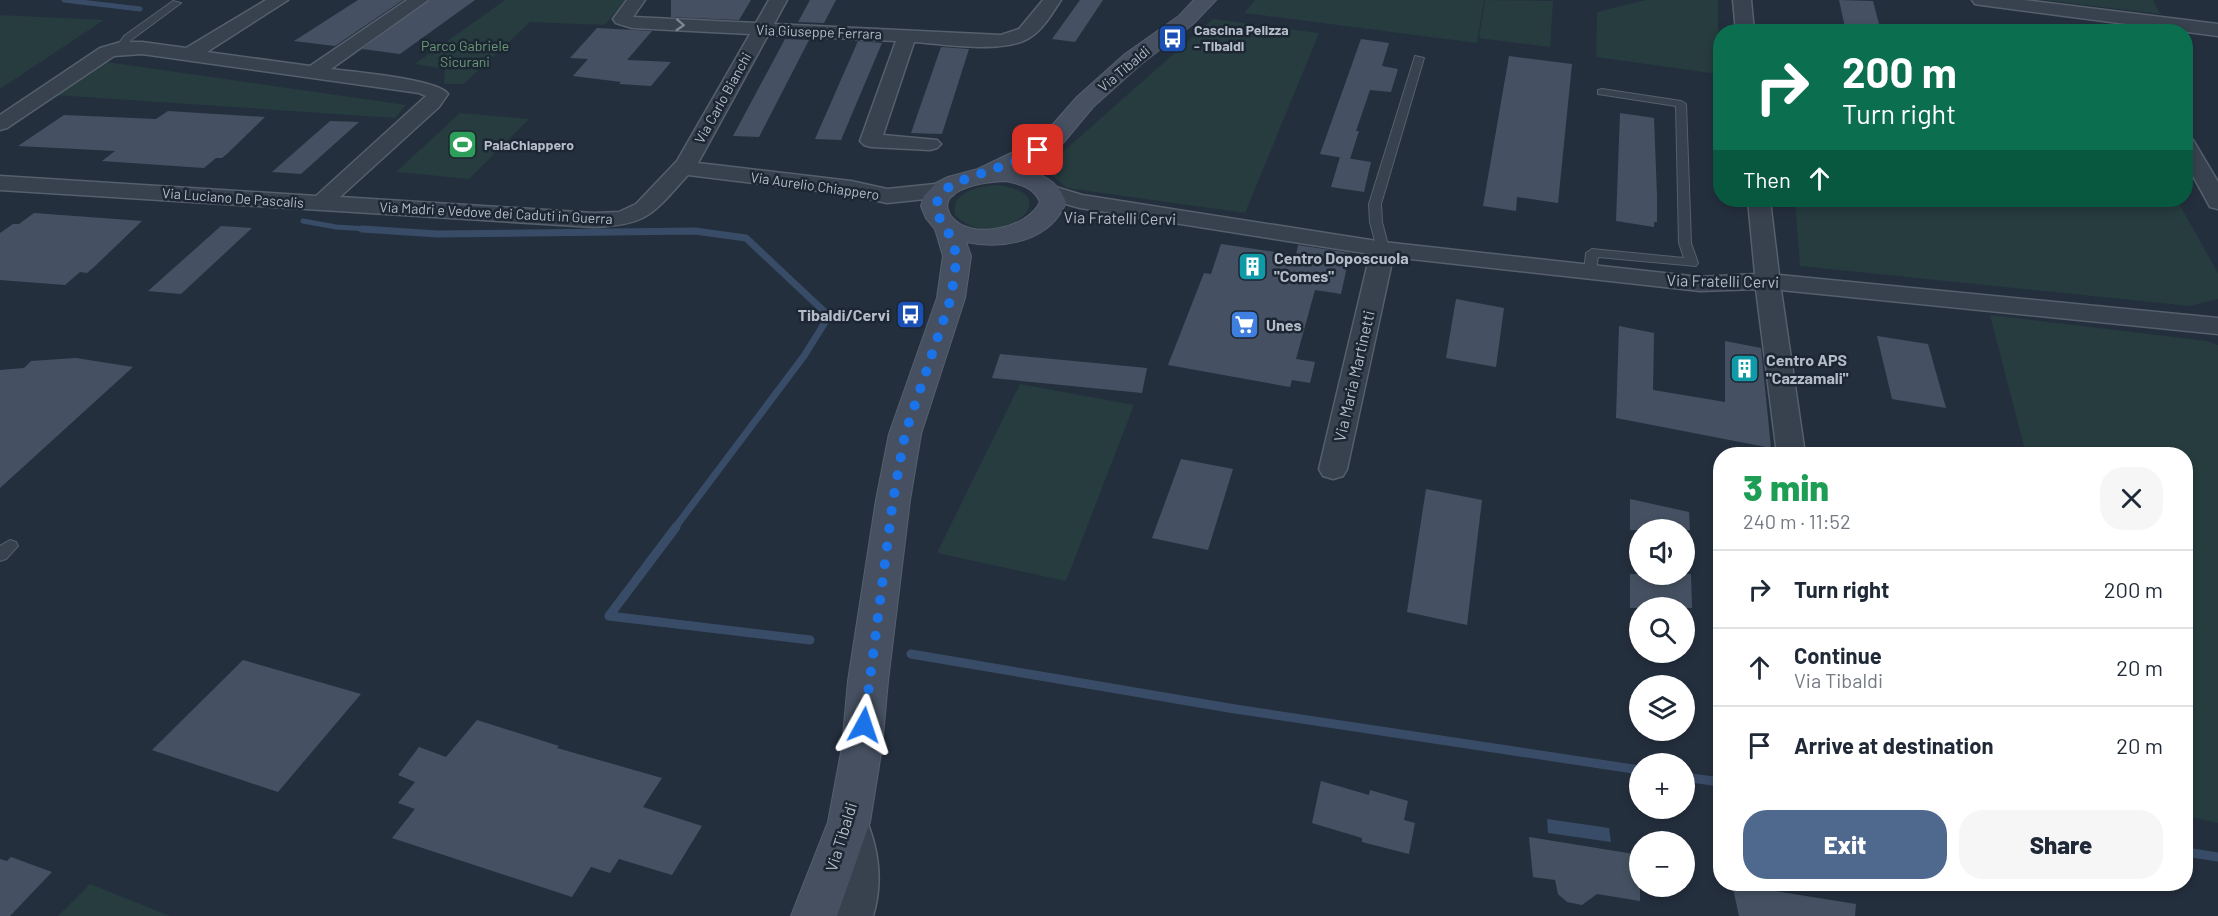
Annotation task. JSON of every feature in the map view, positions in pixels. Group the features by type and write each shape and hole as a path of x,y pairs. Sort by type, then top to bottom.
{"street":[{"path":"190,54 279,0"},
{"path":"313,73 419,0"},
{"name":"Via Giuseppe Ferrara","path":"636,0 622,19 632,22 762,30 1001,41 1016,39 1026,34 1052,0"},
{"name":"Via Carlo Bianchi","path":"686,164 778,0"},
{"name":"Via Tibaldi","path":"1046,189 1041,165 1049,144 1085,102 1133,59 1186,20 1206,0"},
{"path":"1742,0 1744,24"},
{"path":"1981,0 2120,24"},
{"path":"2193,28 2218,30"},
{"path":"907,35 871,141 930,144"},
{"path":"0,124 107,52 121,48"},
{"name":"Via Luciano De Pascalis","path":"0,183 321,203 432,103 438,94 432,89 190,54 121,48"},
{"name":"Via Tibaldi","path":"984,174 1019,160 1049,144"},
{"path":"2193,157 2218,202"},
{"name":"Via Aurelio Chiappero","path":"686,164 692,169 710,172 850,188 887,196 945,190"},
{"name":"Via Madri e Vedove dei Caduti in Guerra","path":"321,203 594,220 623,219 644,208 686,164"},
{"path":"887,196 961,233 980,237 1020,234 1047,218 1053,205 1046,189 1017,174 984,174 962,179 945,190 937,202 937,215 943,223"},
{"name":"Via Fratelli Cervi","path":"1046,189 1080,201 1383,249 1700,284 1768,281 2218,326"},
{"path":"1760,207 1790,447"},
{"name":"Via Fratelli Cervi","path":"1047,218 1078,214 1194,219"},
{"name":"Via Tibaldi","path":"814,916 849,822 862,747 868,681 891,511 905,434 951,298 957,256 943,223"},
{"name":"Via Tibaldi","path":"951,298 985,256 1020,234"},
{"name":"Via Maria Martinetti","path":"1333,469 1383,249"},
{"path":"849,822 861,864 859,898 853,916"}],"lane":[{"path":"121,48 127,38 176,3"},
{"path":"1383,249 1376,222 1375,204 1419,58"},
{"path":"1590,273 1592,253 1692,263 1685,243 1681,104 1602,92"}],"green space":[{"name":"Parco Gabriele Sicurani","path":"505,0 625,0 605,25 530,22 464,84 444,84 445,69 415,64"},
{"path":"1255,0 1484,0 1477,43 1244,13"},
{"path":"1485,0 1553,1 1550,47 1479,38"},
{"path":"1646,0 1718,0 1718,24 1713,24 1713,73 1596,57 1597,12"},
{"path":"2044,0 2153,0 2160,14"},
{"path":"0,15 104,20 0,89"},
{"path":"1213,19 1319,33 1245,213 1067,188 1051,175 1065,150"},
{"path":"107,62 406,105 395,118 54,95"},
{"name":"PalaChiappero","path":"460,113 529,119 469,179 396,172"},
{"path":"995,185 1018,190 1028,199 1029,209 1021,218 1007,226 990,229 972,226 955,215 955,207 961,196 974,189"},
{"path":"1796,207 2181,207 2218,273 2218,299 2190,306 1800,266"},
{"path":"1990,315 2207,341 2218,345 2218,823 2193,818 2193,447 2024,447"},
{"path":"1020,384 1134,405 1066,581 937,553"},
{"path":"90,884 170,916 58,916"}],"water":[{"path":"1547,819 1609,828 1611,842 1548,833"}],"building":[{"path":"358,0 403,0 335,46 294,41"},
{"path":"430,0 475,0 400,54 362,49"},
{"path":"671,0 751,0 739,20 671,17"},
{"path":"810,0 836,0 824,23 798,22"},
{"path":"1080,0 1103,0 1075,42 1052,39"},
{"path":"1839,0 1873,1 1879,24 1844,24"},
{"path":"597,28 652,31 627,60 671,62 651,86 619,84 621,82 573,76 588,59 570,58"},
{"path":"785,39 809,40 759,137 733,136"},
{"path":"1361,39 1389,43 1382,66 1398,69 1391,92 1370,90 1356,131 1359,131 1350,159 1320,154"},
{"path":"858,41 882,43 841,140 815,139"},
{"path":"941,47 969,49 942,134 911,133"},
{"path":"1509,56 1572,64 1558,203 1517,197 1516,211 1483,206"},
{"path":"168,111 265,117 228,153 222,158 216,158 204,168 102,161 115,151 18,146 64,115 156,119"},
{"path":"1620,113 1654,118 1657,222 1654,222 1654,227 1616,221"},
{"path":"330,121 359,122 301,174 272,172"},
{"path":"1340,157 1371,162 1364,192 1331,187"},
{"path":"34,213 142,221 87,273 80,272 65,285 0,280 0,233 13,224 19,224"},
{"path":"221,226 252,228 181,294 148,291"},
{"name":"Unes","path":"1221,244 1296,255 1298,245 1350,253 1341,294 1315,290 1296,359 1315,362 1310,383 1292,380 1290,387 1168,365 1204,273 1211,274"},
{"path":"1456,299 1504,308 1496,367 1446,358"},
{"name":"Centro APS \"Cazzamali\"","path":"1619,326 1654,333 1653,390 1725,402 1725,341 1761,348 1771,447 1616,418"},
{"path":"1877,336 1928,344 1946,408 1892,399"},
{"path":"1000,354 1147,368 1142,393 992,378"},
{"path":"76,358 133,367 0,488 0,370 24,368 31,361"},
{"path":"1181,459 1233,469 1208,550 1152,538"},
{"path":"1426,489 1482,500 1467,625 1407,612"},
{"path":"1630,499 1689,512 1689,519 1630,519"},
{"path":"1630,585 1691,585 1692,597 1630,597"},
{"path":"243,660 361,694 278,792 152,750"},
{"path":"477,720 559,746 557,748 662,778 643,807 702,826 672,875 619,859 610,873 591,867 572,897 392,838 415,809 398,803 415,782 398,775 419,747 446,757"},
{"path":"1321,781 1369,795 1370,790 1408,801 1404,820 1415,823 1409,854 1362,842 1362,838 1312,823"},
{"path":"1529,837 1629,853 1629,897 1640,897 1640,901 1597,894 1582,905 1567,902 1558,894 1555,880 1533,877"},
{"path":"11,857 52,872 10,916 0,916 0,859 7,861"},
{"path":"1734,891 1775,891 1856,904 1855,916 1739,916"}],"waterway":[{"path":"64,0 140,9"},
{"path":"303,221 336,227 384,230"},
{"path":"362,229 437,234 695,231 746,238 829,316 804,356 674,529"},
{"path":"676,527 609,616 810,640"},
{"path":"911,654 1235,709 1629,768"},
{"path":"1695,779 1713,781"},
{"path":"2193,853 2218,857"}],"place":[{"name":"Cascina Pelizza - Tibaldi","path":"1173,38"},
{"name":"PalaChiappero","path":"463,145"},
{"name":"Centro Doposcuola \"Comes\"","path":"1253,267"},
{"name":"Tibaldi/Cervi","path":"911,315"},
{"name":"Unes","path":"1245,325"},
{"name":"Centro APS \"Cazzamali\"","path":"1745,369"}],"route":[{"path":"864,725 893,500 905,434 951,298 957,256 946,226 937,215 937,202 940,195 952,184 984,174 1038,150"}]}
